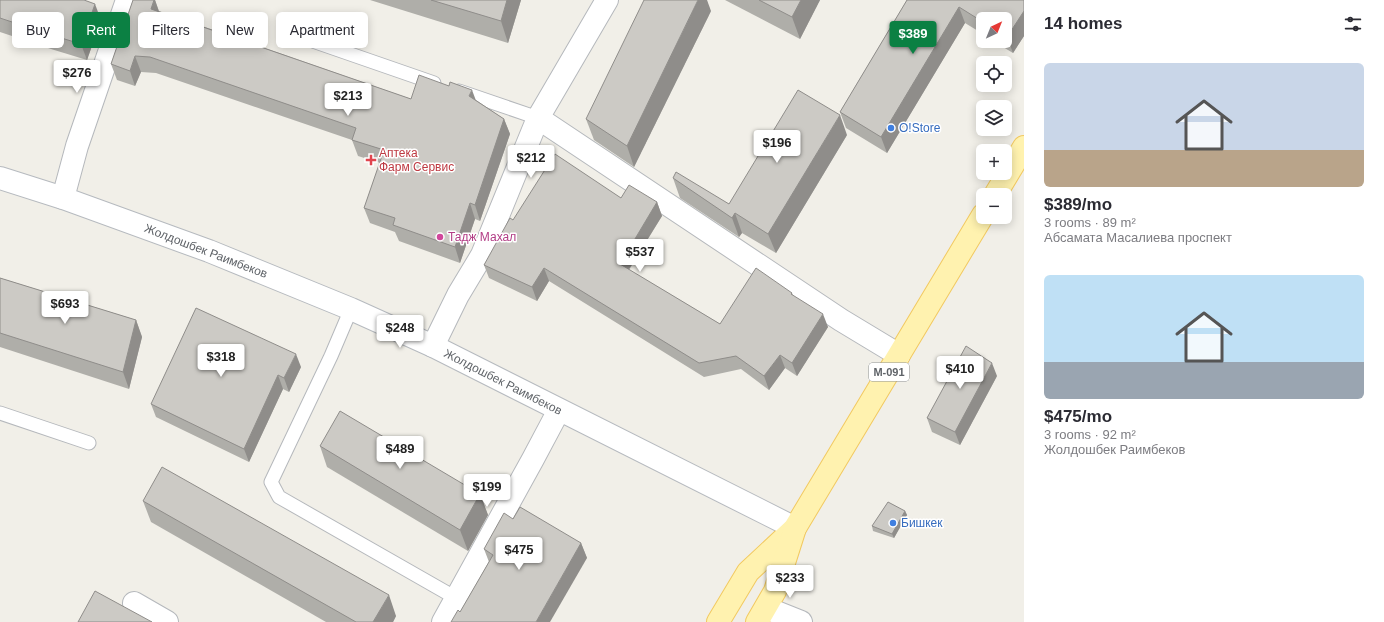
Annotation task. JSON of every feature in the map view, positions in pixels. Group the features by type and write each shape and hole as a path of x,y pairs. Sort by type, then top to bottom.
{"main road":[{"path":"999,188 1024,147"},
{"name":"М-091","path":"762,615 775,591 795,528 978,224"},
{"name":"М-091","path":"718,622 748,572 795,528"}],"street":[{"path":"63,198 77,146 127,0"},
{"path":"433,346 458,295 482,254 538,118 607,0"},
{"path":"538,118 841,320 899,355"},
{"name":"Жолдошбек Раимбеков","path":"0,178 63,198 209,251 351,309 433,346 795,528"},
{"path":"442,622 559,410"},
{"path":"134,602 167,622"},
{"path":"762,615 800,622"}],"lane":[{"path":"333,48 538,118"},
{"path":"351,309 331,356 271,482 278,497 456,598"},
{"path":"0,413 89,443"}],"building":[{"path":"0,0 84,0 95,4 92,12 72,12 72,41 64,39 64,12 12,12 12,22 0,18"},
{"path":"133,0 154,0 151,9 160,12 138,12 138,48 204,48 204,27 212,30 212,48 264,48 411,99 419,75 449,86 450,82 472,90 469,96 504,119 475,205 470,203 455,247 393,225 395,218 364,208 384,150 352,140 356,128 150,57 135,56 130,71 111,64 116,48 130,48 129,12"},
{"path":"431,0 507,0 501,21"},
{"path":"644,0 698,0 627,146 586,119"},
{"path":"759,0 801,0 792,17"},
{"path":"907,0 1024,0 1024,11 1012,29 1012,12 976,12 976,18 959,7 881,137 840,112"},
{"path":"798,90 840,115 768,234 735,213 732,218 673,178 676,172 729,204"},
{"path":"555,154 621,198 629,185 657,202 620,264 720,324 756,268 792,293 791,294 823,314 792,363 780,355 764,376 736,356 699,363 544,268 532,287 484,265 510,218 513,220"},
{"path":"0,278 136,320 123,372 0,333"},
{"path":"196,308 296,354 284,378 278,375 244,449 151,404"},
{"path":"966,346 992,363 955,432 927,418"},
{"path":"340,411 480,494 460,530 320,446"},
{"path":"162,467 389,595 373,622 356,622 143,501"},
{"path":"888,502 905,511 892,534 872,526"},
{"path":"520,507 581,543 536,622 451,622 458,610 460,612 493,555 484,549 504,513 513,519"},
{"path":"95,591 152,622 78,622"}],"place":[{"name":"O!Store","path":"891,128"},
{"name":"Аптека Фарм Сервис","path":"371,160"},
{"name":"Тадж Махал","path":"440,237"},
{"name":"Бишкек","path":"893,523"}]}
